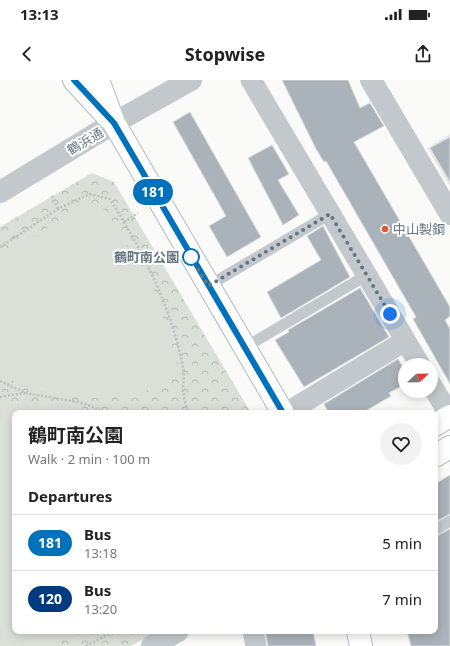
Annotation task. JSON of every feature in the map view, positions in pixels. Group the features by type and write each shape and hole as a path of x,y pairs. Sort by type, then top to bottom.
{"main road":[{"path":"74,80 114,123"},
{"path":"98,80 114,123 281,410"},
{"path":"438,423 450,416"},
{"path":"438,454 450,447"},
{"path":"359,634 361,646"}],"street":[{"name":"鶴浜通","path":"0,192 114,123 191,80"},
{"path":"251,80 416,358"},
{"path":"371,80 450,214"},
{"path":"291,410 405,341"},
{"path":"438,396 450,416"},
{"path":"152,646 173,634"},
{"path":"254,634 256,646"}],"lane":[{"path":"208,286 330,214"},
{"path":"244,348 367,275"},
{"path":"438,528 450,521"}],"path":[{"path":"0,247 58,209 89,194 110,199 157,283 173,327 184,369 183,390 186,410"},
{"path":"52,196 58,209"},
{"path":"124,222 138,213"},
{"path":"0,381 26,393 83,403 100,410"},
{"path":"0,397 26,393"},
{"path":"86,646 109,634"}],"shaded area":[{"path":"450,134 450,187 427,148"}],"green space":[{"name":"鶴町南公園","path":"92,173 114,182 249,410 12,410 12,634 152,634 131,646 0,646 0,227"},
{"path":"84,205 106,210 157,296 180,374 163,383 133,395 97,398 54,394 26,386 0,374 0,257"},
{"path":"0,403 60,404 83,410 12,410 12,634 79,634 49,646 0,646"}],"building":[{"path":"282,80 348,80 360,108 370,103 384,126 354,142 450,307 450,316 445,320 450,329 450,384 438,363 438,358 435,358 413,319 416,317 326,161 324,162"},
{"path":"190,112 261,237 227,257 209,226 226,216 173,122"},
{"path":"450,137 450,182 430,148"},
{"path":"272,145 289,174 278,180 299,215 283,225 248,158"},
{"path":"323,226 350,277 281,318 267,292 321,260 307,236"},
{"path":"360,288 389,337 304,387 275,340 289,332 288,330"},
{"path":"398,359 398,388 389,393 391,396 367,410 327,410 324,404"},
{"path":"450,475 450,514 438,520 438,482"},
{"path":"450,529 450,646 411,646 408,634 438,634 438,535"},
{"path":"266,634 314,634 316,646 268,646"}],"bus line":[{"name":"181","path":"74,80 77,86 114,123 281,410"}],"place":[{"name":"中山製鋼","path":"385,229"},
{"name":"鶴町南公園","path":"191,257"}],"route":[{"path":"191,257 208,286 330,214 390,314"}]}
